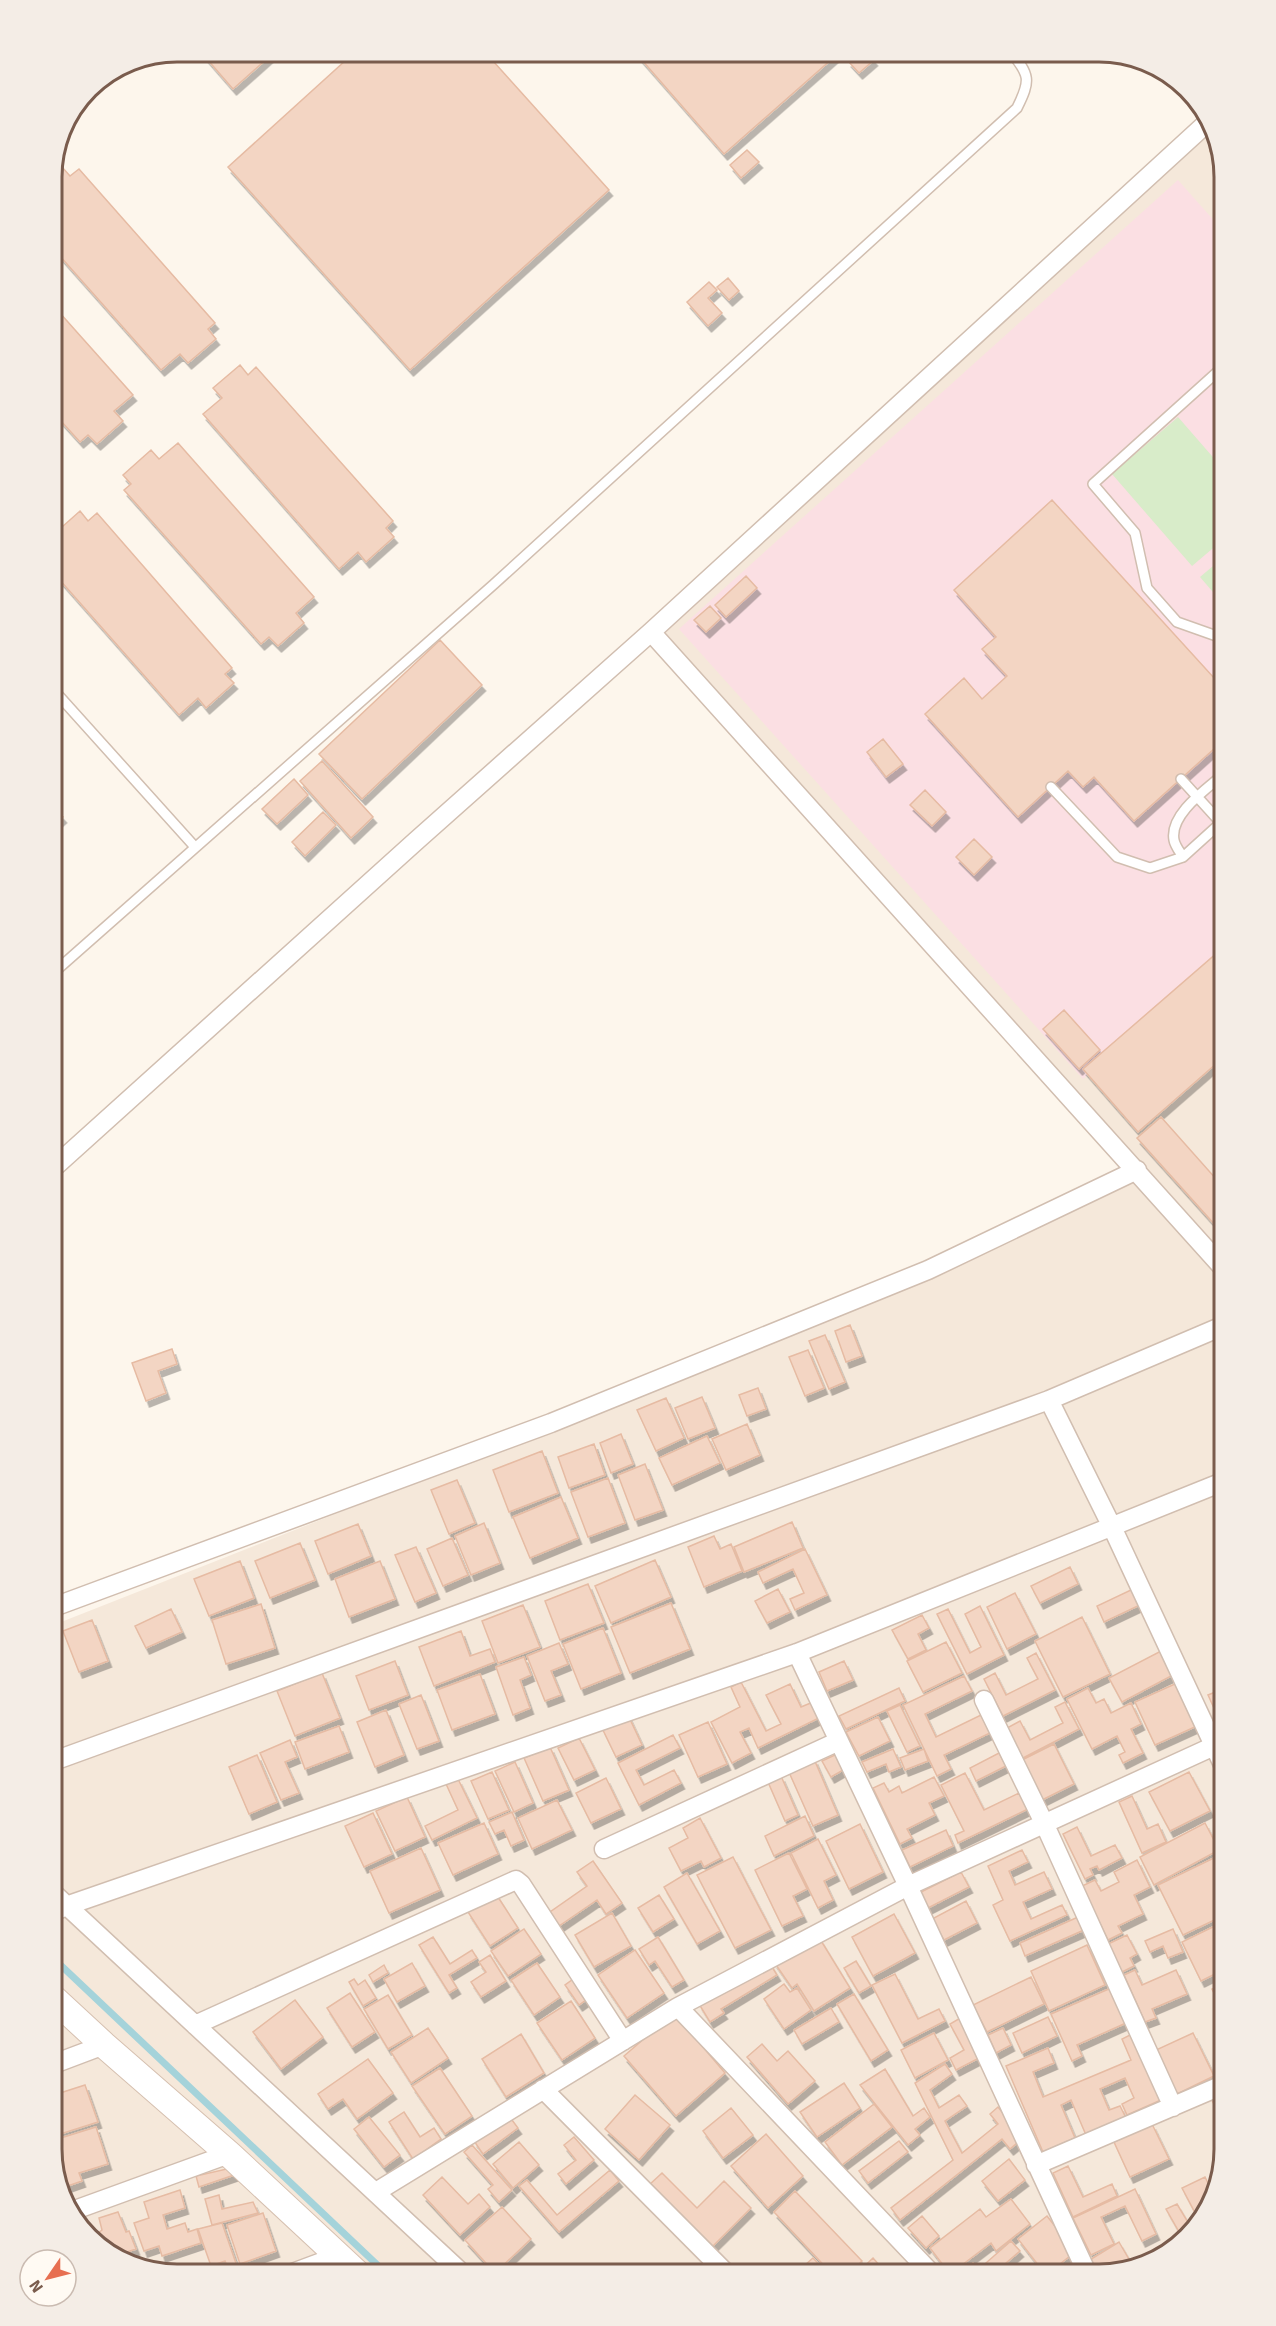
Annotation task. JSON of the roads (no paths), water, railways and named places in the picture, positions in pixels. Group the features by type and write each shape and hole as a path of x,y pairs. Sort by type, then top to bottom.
{"street":[{"path":"62,1160 651,632 1203,127"},
{"path":"651,632 1214,1258"},
{"path":"62,1604 551,1423 928,1270 1137,1170"},
{"path":"62,1758 1049,1400 1214,1330"},
{"path":"1049,1400 1214,1732"},
{"path":"62,1909 797,1653 1214,1485"},
{"path":"797,1653 908,1886 1083,2265"},
{"path":"984,1700 1045,1825 1173,2107"},
{"path":"604,1848 839,1741"},
{"path":"376,2192 678,2007 908,1886 1214,1747"},
{"path":"195,2025 516,1880 521,1884 622,2041"},
{"path":"62,1913 195,2025 453,2264"},
{"path":"62,2006 229,2154 347,2264"},
{"path":"678,2007 923,2265"},
{"path":"62,2061 104,2045"},
{"path":"543,2089 718,2265"},
{"path":"1036,2165 1214,2089"},
{"path":"78,2209 229,2154"},
{"path":"316,2264 338,2256"}],"lane":[{"path":"62,965 493,585 1017,108 1027,88 1028,77 1019,62"},
{"path":"1214,375 1094,484 1135,533 1147,588 1177,622 1214,635"},
{"path":"62,699 195,847"},
{"path":"1181,779 1214,812"},
{"path":"1183,857 1174,842 1174,830 1182,812 1214,783"},
{"path":"1051,787 1117,857 1150,868 1183,857 1214,829"}],"waterway":[{"path":"62,1966 377,2264"}]}
